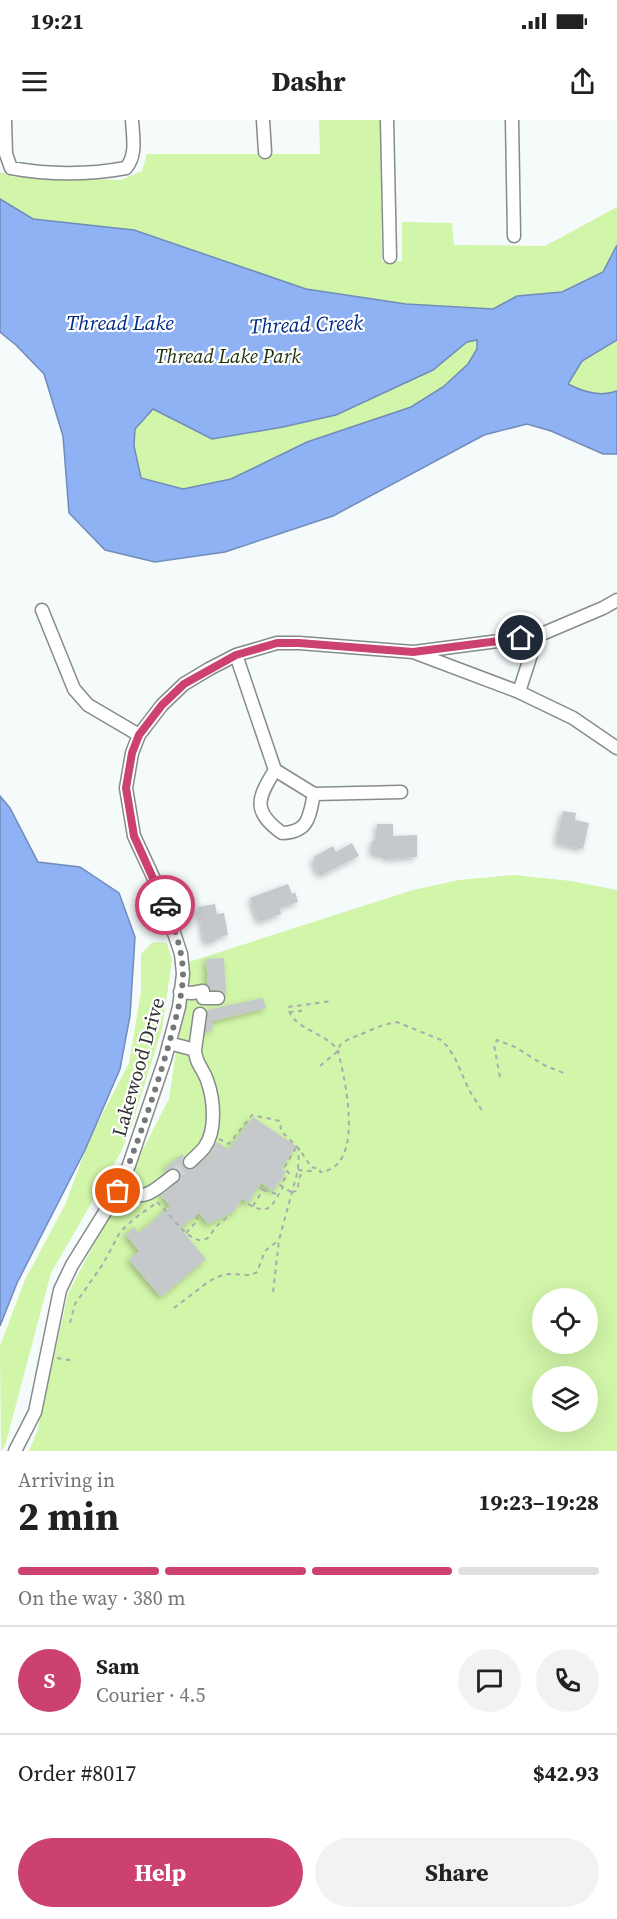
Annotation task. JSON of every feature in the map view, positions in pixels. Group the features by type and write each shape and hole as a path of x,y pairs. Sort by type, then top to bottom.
{"street":[{"path":"5,120 6,154 11,168 34,172 96,173 126,168 133,156 132,120"},
{"path":"264,120 265,152"},
{"path":"387,120 390,257"},
{"path":"512,120 514,236"},
{"path":"413,652 537,636 617,600"},
{"path":"42,610 74,688 88,705 139,735"},
{"path":"519,692 537,636"},
{"name":"Lakewood Drive","path":"15,1451 35,1412 60,1290 72,1265 118,1191 129,1165 178,1008 183,974 182,954 161,894 134,836 126,788 132,753 139,735 162,705 184,684 236,655 277,643 413,652"},
{"path":"413,652 519,692 573,718 617,748"},
{"path":"236,655 275,770 314,794 401,792"},
{"path":"275,770 262,792 261,808 264,817 282,833 296,833 305,826 314,794"},
{"path":"180,992 203,991 203,998 218,998"},
{"path":"190,1162 205,1147 214,1119 207,1079 195,1059 200,1014"},
{"path":"169,1042 195,1050"},
{"path":"118,1191 134,1197 142,1197 173,1176"}],"path":[{"path":"332,1001 288,1007 295,1020 330,1041 339,1043 393,1022 406,1024 441,1040 455,1058 469,1090 483,1112"},
{"path":"320,1066 347,1040"},
{"path":"216,1138 229,1144 252,1115 280,1121 281,1131 298,1147 311,1167 320,1169 320,1172 329,1171 337,1166 345,1150 349,1108 338,1051 330,1041"},
{"path":"500,1077 494,1041 502,1041 544,1065 566,1074"},
{"path":"273,1292 279,1240 298,1170 298,1147"},
{"path":"298,1147 284,1168 289,1173 280,1185 291,1192 297,1191 300,1176 307,1170"},
{"path":"298,1170 311,1171 311,1167"},
{"path":"259,1187 271,1194 278,1194"},
{"path":"248,1204 262,1209 268,1208 272,1206 283,1187"},
{"path":"70,1323 75,1304 103,1264 120,1232 160,1200 157,1188"},
{"path":"253,1206 263,1190"},
{"path":"157,1202 186,1233 195,1239 203,1240 211,1236 215,1228 229,1214"},
{"path":"186,1233 198,1220 196,1215"},
{"path":"174,1308 217,1277 228,1274 251,1275 257,1272 265,1251 279,1240"},
{"path":"45,1356 75,1361"}],"green space":[{"name":"Thread Lake","path":"319,120 380,120 382,262 402,261 402,222 452,223 454,245 545,246 617,207 617,454 603,454 551,431 527,424 484,435 333,516 225,552 155,562 105,550 69,513 63,436 44,374 0,332 0,172 14,177 121,180 142,171 147,154 320,154"},
{"path":"0,796 10,808 38,862 80,867 119,893 135,937 130,1016 120,1069 95,1128 129,1063 141,992 141,954 153,942 167,943 172,960 162,1029 133,1121 122,1150 51,1273 5,1446 1,1451 0,1346 25,1280 66,1203 85,1151 17,1283 0,1326"},
{"path":"514,875 571,881 617,890 617,1451 29,1451 37,1432 68,1294 169,1099 189,962 413,890 459,880"}],"water":[{"name":"Thread Lake","path":"0,199 33,219 134,230 306,289 406,304 493,309 517,296 562,292 603,272 617,245 617,340 582,361 568,384 592,393 605,394 617,391 617,454 603,454 551,431 527,424 484,435 333,516 225,552 155,562 105,550 69,513 63,436 44,374 0,332","holes":["477,340 477,349 468,364 443,387 411,407 307,442 231,479 183,489 141,478 134,446 135,429 153,409 212,439 283,427 336,415 433,370 467,342"]},
{"path":"0,796 10,808 38,862 80,867 119,893 135,937 130,1016 120,1069 85,1150 17,1283 0,1326"}],"building":[{"path":"563,811 576,813 575,820 589,823 583,849 556,843"},
{"path":"377,824 393,824 393,836 417,835 417,857 385,859 385,855 372,855 372,841 377,841"},
{"path":"352,843 359,856 320,876 312,861 315,860 314,857 333,846 336,852"},
{"path":"288,884 292,894 295,892 298,902 280,908 281,914 259,922 250,898"},
{"path":"215,904 217,914 224,913 228,935 216,938 217,941 205,943 198,907"},
{"path":"224,958 226,994 222,991 211,990 208,985 206,959"},
{"path":"263,998 266,1008 213,1021 212,1031 206,1031 207,1010"},
{"path":"253,1117 296,1146 281,1168 286,1172 273,1191 261,1183 248,1203 242,1199 233,1212 208,1224 199,1213 180,1228 206,1259 161,1297 129,1260 139,1251 126,1235 134,1227 139,1233 170,1206 161,1195 178,1182 181,1174 176,1168 166,1171 164,1169 182,1154 184,1167 193,1170 209,1155 217,1142 229,1150"}],"tunnel":[{"path":"173,1176 190,1162"}],"way so far":[{"path":"118,1191 165,1059 178,1008 183,974 182,954 165,905"}],"route":[{"path":"165,905 134,836 126,788 132,753 139,735 162,705 184,684 236,655 277,643 413,652 521,638"}],"water label":[{"name":"Thread Creek","path":"306,324"}],"park label":[{"name":"Thread Lake Park","path":"228,356"}]}
